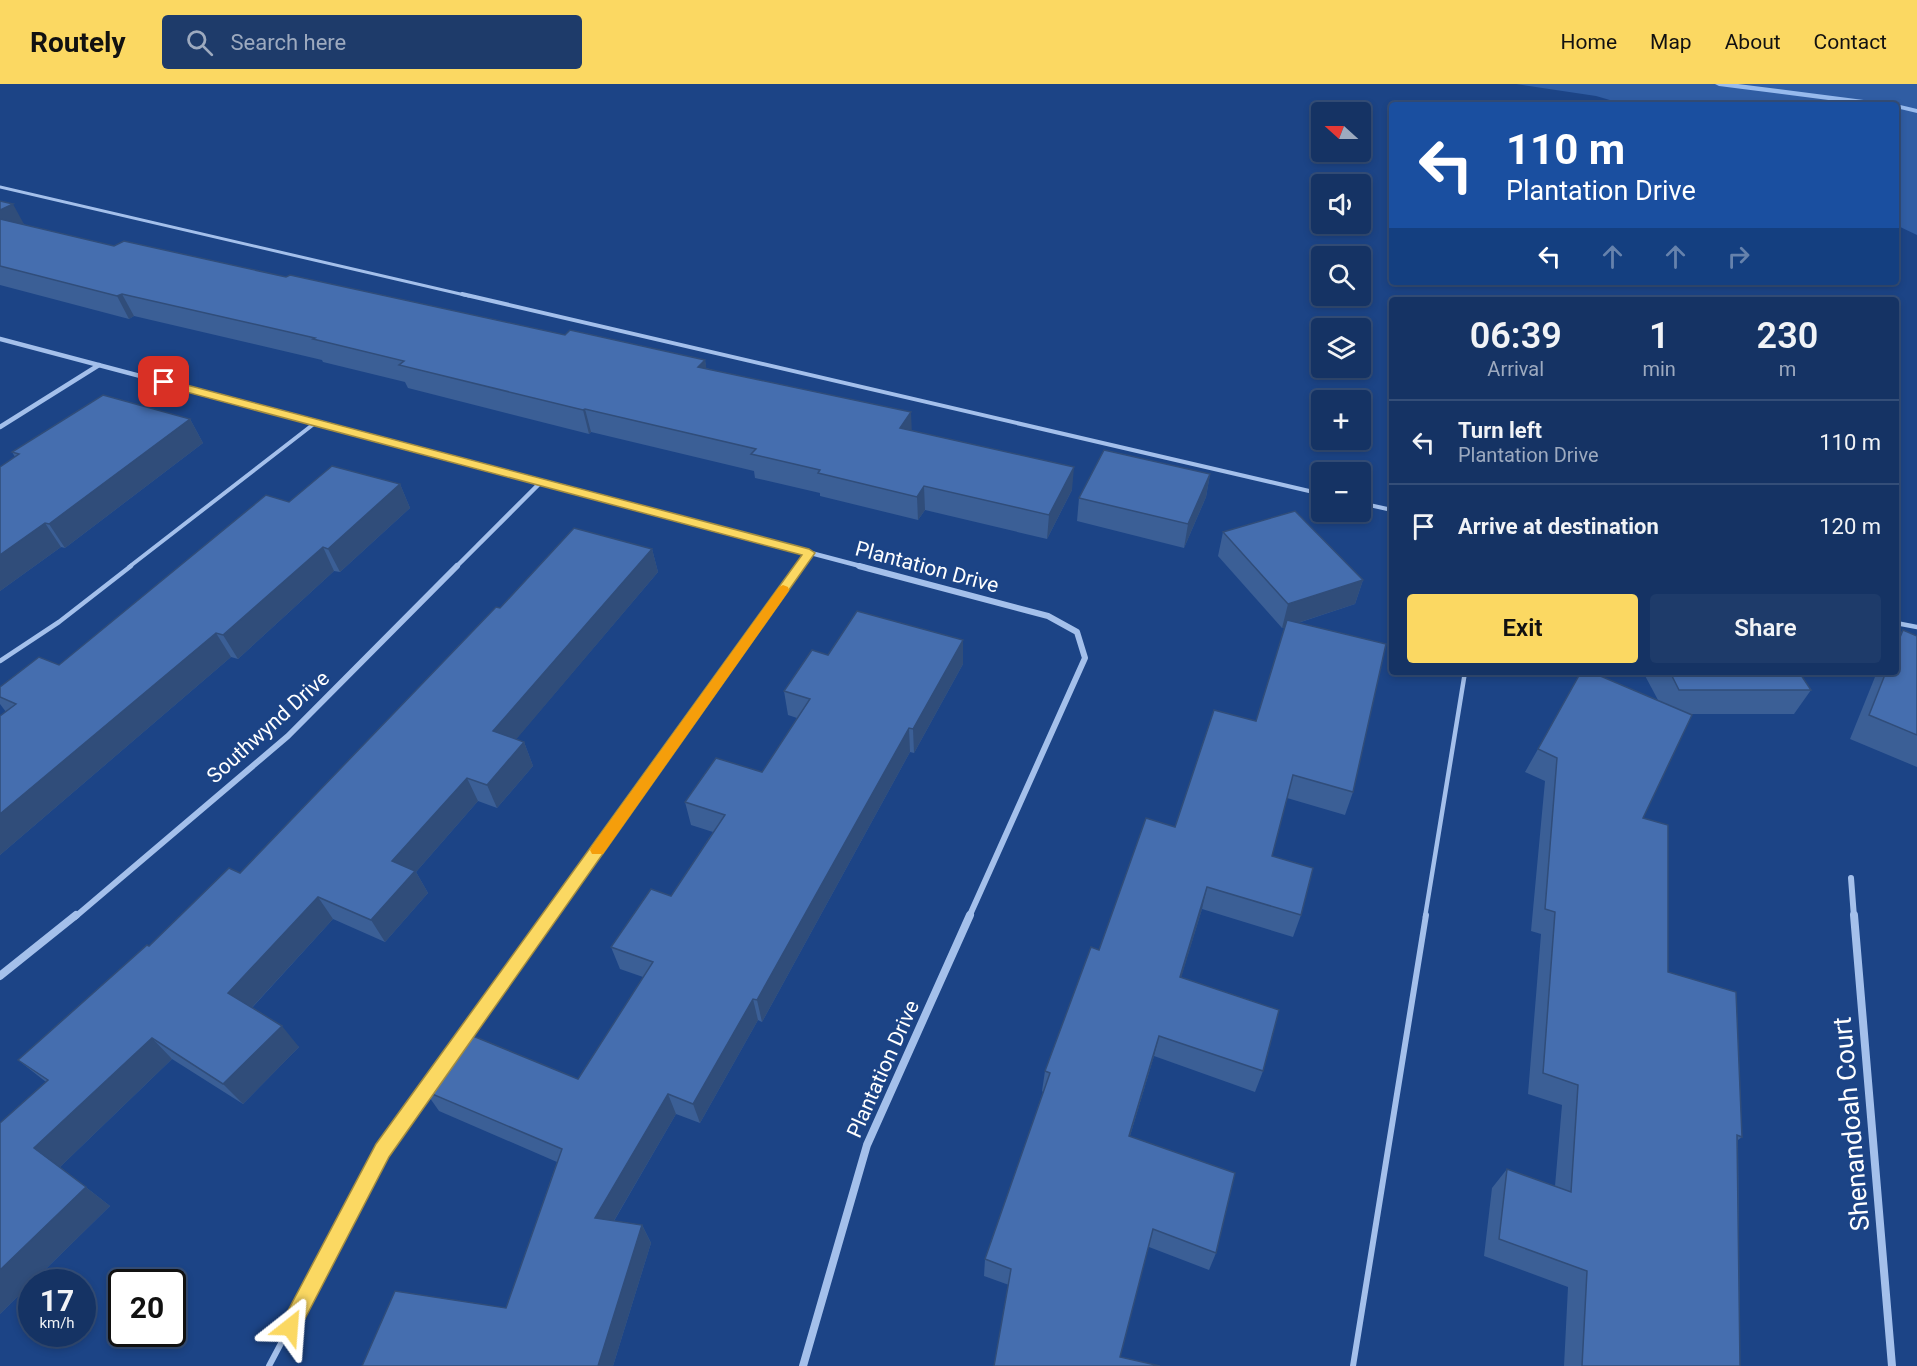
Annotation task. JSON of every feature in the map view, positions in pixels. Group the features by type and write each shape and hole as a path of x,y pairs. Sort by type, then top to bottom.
{"street":[{"name":"Plantation Drive","path":"0,339 1048,616 1077,632 1085,658 867,1145 803,1366"},
{"path":"0,427 99,365"},
{"name":"Southwynd Drive","path":"0,976 45,942 288,736 540,483"},
{"name":"Shenandoah Court","path":"1851,878 1892,1366"}],"lane":[{"path":"0,187 1311,491"},
{"path":"0,661 59,622 315,423"},
{"path":"1371,505 1389,509"},
{"path":"270,1366 383,1150 809,553"},
{"path":"1899,623 1917,627"},
{"path":"1353,1366 1465,675"}],"shaded area":[{"path":"1516,84 1917,84 1917,235 1899,226 1899,102 1617,102 1596,96"}],"building":[{"path":"0,201 13,204 0,210"},
{"path":"0,219 114,246 124,241 565,335 570,330 705,360 698,367 911,412 900,428 1074,467 1049,515 924,486 917,497 818,473 820,470 751,454 756,449 399,365 404,361 313,339 315,338 122,294 117,296 0,266"},
{"path":"103,395 190,419 49,524 45,523 0,555 0,467 19,454 12,452"},
{"path":"1104,450 1210,474 1188,524 1079,498"},
{"path":"332,466 400,484 328,549 323,547 223,635 216,633 0,814 0,716 16,704 0,697 0,687 39,657 59,665 266,495 289,502"},
{"path":"1295,511 1363,580 1288,604 1223,532"},
{"path":"574,528 652,549 493,731 524,742 487,785 467,778 392,861 415,871 371,920 318,897 228,993 282,1026 223,1084 152,1038 34,1148 86,1187 0,1270 0,1123 48,1080 18,1060 147,945 149,946 229,868 240,873 496,607 500,608"},
{"path":"857,611 963,640 913,729 909,728 757,1000 753,999 693,1104 668,1094 595,1218 642,1225 598,1366 362,1366 395,1291 506,1308 562,1149 425,1091 468,1034 578,1079 653,962 611,947 651,889 671,896 725,815 685,802 716,758 762,772 810,699 784,691 812,650 828,655"},
{"path":"1287,620 1386,644 1353,792 1293,775 1272,856 1313,868 1301,915 1207,887 1180,977 1279,1010 1263,1071 1159,1036 1129,1136 1235,1173 1216,1253 1153,1229 1120,1357 1160,1366 994,1366 1011,1269 985,1259 1050,1073 1045,1071 1091,947 1099,950 1146,818 1175,827 1214,710 1256,721"},
{"path":"1903,630 1917,636 1917,735 1869,715 1885,675 1899,675 1899,640"},
{"path":"1579,675 1598,675 1692,715 1643,818 1668,825 1668,972 1736,992 1742,1137 1737,1135 1740,1366 1582,1366 1587,1271 1499,1239 1507,1169 1571,1192 1578,1085 1543,1073 1555,912 1545,909 1557,758 1538,749"},
{"path":"1672,675 1801,675 1811,690 1679,690"}],"waterway":[{"path":"1719,84 1863,102"},
{"path":"1899,107 1917,111"}],"slow traffic":[{"path":"597,850 783,590"}],"route":[{"path":"164,382 809,553 383,1150 290,1327"}]}
